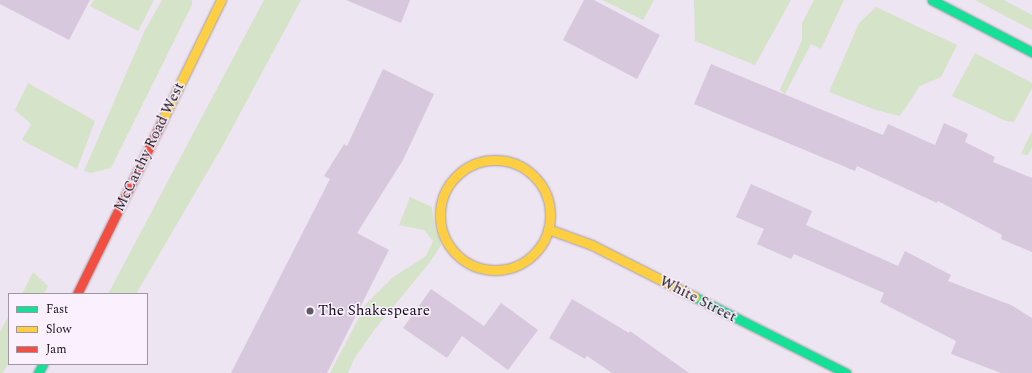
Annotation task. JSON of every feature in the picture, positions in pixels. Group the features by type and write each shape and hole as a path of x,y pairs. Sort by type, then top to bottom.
{"street":[{"name":"McCarthy Road West","path":"77,293 221,0"},
{"path":"932,0 1032,52"},
{"path":"497,160 516,164 532,174 543,189 550,207 548,229 542,245 529,259 518,266 500,271 480,269 467,263 449,246 441,228 441,204 443,195 453,179 460,172 474,164 497,160"},
{"name":"White Street","path":"548,229 592,245 846,373"}],"green space":[{"path":"94,0 154,0 138,31 90,6"},
{"path":"162,0 192,0 192,5 111,168 91,173 84,171 145,30"},
{"path":"264,0 301,0 222,147 137,293 109,293"},
{"path":"602,0 654,0 643,20"},
{"path":"694,0 791,0 755,65 695,41"},
{"path":"814,0 844,0 821,49 811,44 785,94 780,90 802,40 802,23"},
{"path":"975,0 1004,0 1032,15 1032,30"},
{"path":"876,7 957,45 941,77 920,86 900,116 876,110 829,92 859,23"},
{"path":"975,53 1032,83 1032,88 1014,122 1006,121 952,96"},
{"path":"28,83 95,121 77,169 22,140 31,124 15,110"},
{"path":"1032,131 1032,147 1028,155 1021,154"},
{"path":"410,197 432,207 434,225 441,245 430,262 375,329 354,359 348,373 330,373 366,304 392,278 426,256 433,241 424,230 399,225"},
{"path":"33,272 48,286 44,293 22,293"},
{"path":"8,317 8,364 3,373 0,373 0,332"}],"building":[{"path":"0,0 90,0 69,40 0,4"},
{"path":"346,0 410,0 401,23"},
{"path":"584,0 594,0 660,35 637,79 563,40"},
{"path":"711,64 883,135 888,124 935,145 944,123 968,134 965,142 995,157 993,162 1032,178 1032,252 1001,239 1002,235 938,201 937,203 857,166 855,171 694,104"},
{"name":"The Shakespeare","path":"383,69 434,94 403,160 357,233 389,250 327,373 231,373 330,179 324,176 344,144 347,146"},
{"path":"751,184 812,211 806,225 898,266 905,251 951,275 948,281 1011,305 1032,318 1032,373 1001,373 951,354 956,341 880,302 884,293 794,254 791,259 757,244 764,229 736,217"},
{"path":"431,289 484,326 501,303 538,330 508,370 462,336 447,358 403,328"},
{"path":"572,299 629,333 630,331 689,373 612,373 587,356 585,359 549,338"}],"traffic: fast":[{"path":"932,0 1032,52"},
{"path":"695,297 846,373"},
{"path":"38,373 42,365"}],"traffic: slow":[{"path":"162,121 221,0"},
{"path":"495,160 516,164 534,176 546,194 550,215 546,236 534,254 516,266 495,270 474,266 456,254 444,236 440,215 444,194 456,176 474,164 495,160"},
{"path":"548,229 592,245 695,297"}],"traffic: jam":[{"path":"77,293 162,121"}],"place":[{"name":"The Shakespeare","path":"310,311"}]}
